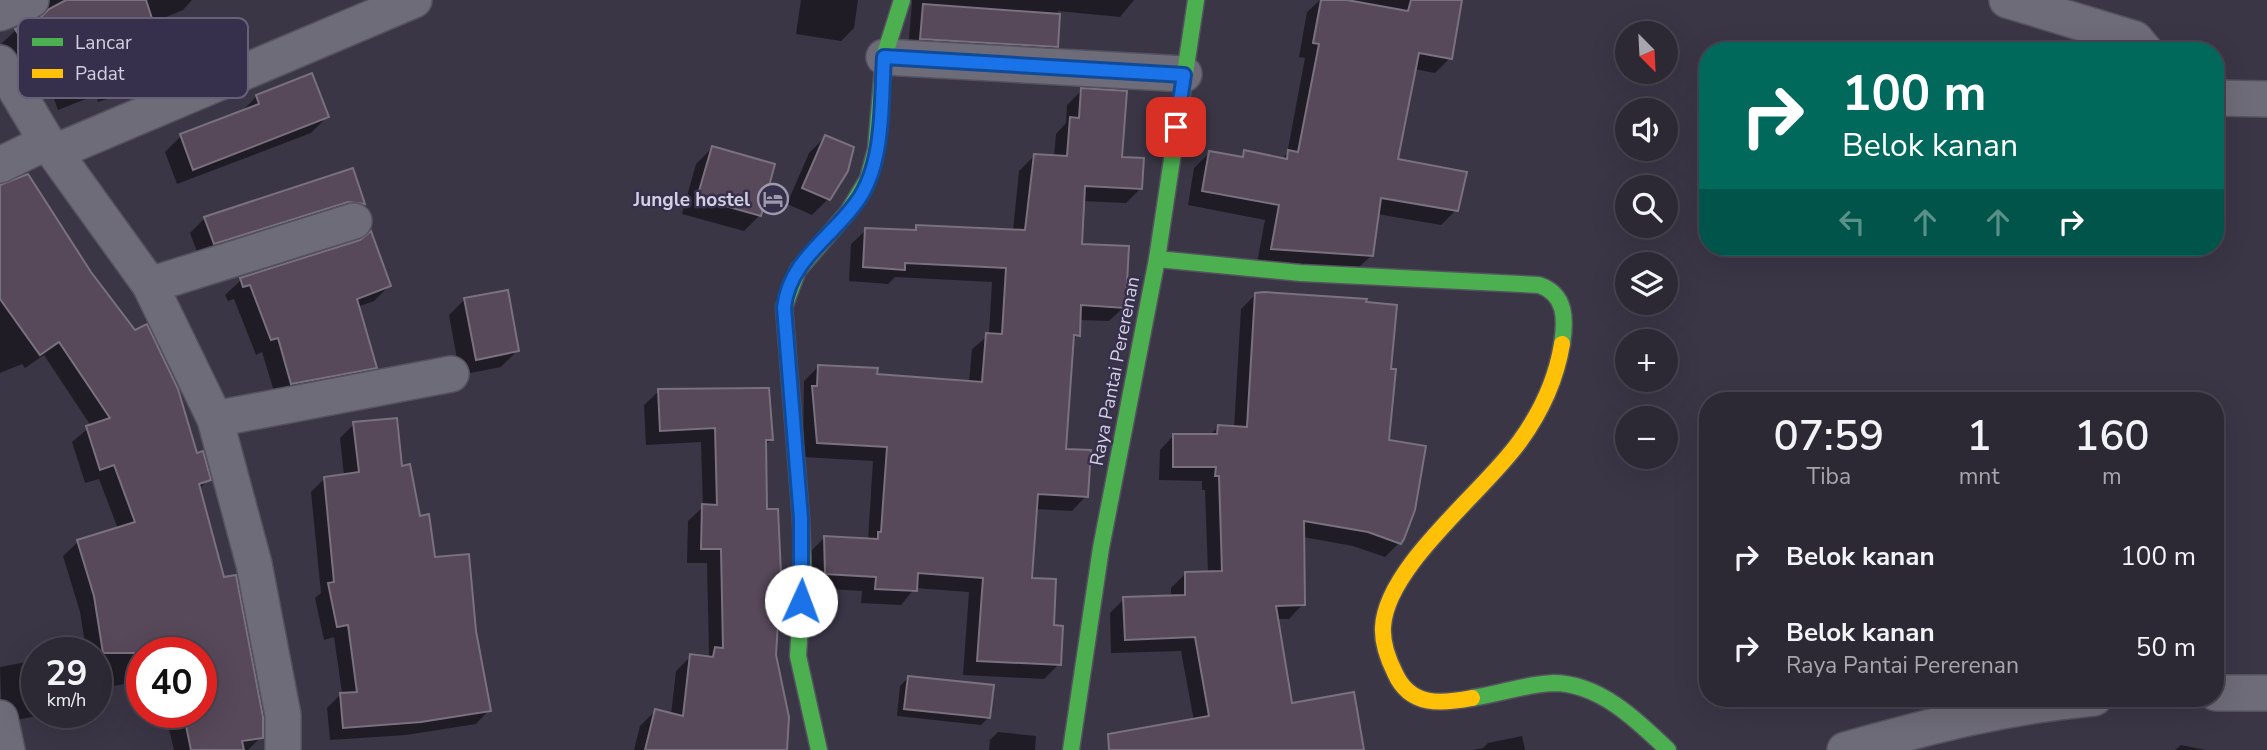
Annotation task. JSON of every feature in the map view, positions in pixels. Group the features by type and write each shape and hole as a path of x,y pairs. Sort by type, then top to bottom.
{"street":[{"path":"0,13 31,0"},
{"path":"248,67 414,0"},
{"path":"819,750 798,656 803,574 784,307 786,287 794,271 857,202 869,178 877,140 884,57 902,0"},
{"name":"Raya Pantai Pererenan","path":"1071,750 1101,548 1157,259 1196,0"},
{"path":"2007,0 2138,42"},
{"path":"884,57 1184,75"},
{"path":"0,63 18,93"},
{"path":"21,98 51,147 150,285 215,419 254,564 283,715 283,750"},
{"path":"0,165 172,98"},
{"path":"2224,98 2267,99"},
{"path":"150,285 354,221"},
{"path":"1157,259 1302,276 1479,281 1547,287 1560,296 1567,313 1563,341 1540,410 1498,471 1429,543 1397,588 1383,622 1390,662 1403,690 1424,702 1457,701 1565,683 1600,695 1638,720 1668,750"},
{"path":"215,419 451,373"},
{"path":"2224,693 2267,693"},
{"path":"1845,750 1955,718 2020,707"},
{"path":"0,718 7,750"}],"building":[{"path":"66,0 146,0 152,18 40,18 49,9"},
{"path":"1321,0 1347,0 1408,11 1411,0 1462,0 1452,59 1419,53 1398,159 1467,172 1458,211 1381,198 1373,256 1271,249 1279,205 1202,191 1209,151 1243,157 1244,150 1287,159 1288,150 1298,152 1319,44 1313,43"},
{"path":"923,4 1060,14 1058,47 920,39"},
{"path":"312,73 329,117 193,170 180,134 259,104 256,95"},
{"path":"1081,88 1127,91 1122,157 1144,158 1142,189 1085,186 1082,244 1129,246 1125,308 1081,305 1080,336 1074,335 1066,449 1091,450 1088,497 1038,494 1032,578 1056,579 1054,625 1063,626 1061,665 977,661 983,578 918,573 917,591 875,589 876,577 825,574 824,536 878,539 878,532 881,532 887,447 817,443 812,386 817,386 818,365 878,368 877,374 982,382 986,333 1002,334 1006,268 905,263 905,270 863,267 865,228 916,230 916,225 1025,230 1034,154 1067,156 1070,117 1079,118"},
{"path":"825,135 854,147 848,171 830,200 802,188"},
{"path":"712,146 775,164 761,216 697,198"},
{"path":"353,168 365,204 348,202 214,244 204,217"},
{"path":"28,174 91,272 135,330 147,324 178,389 197,453 203,451 211,480 199,484 224,577 236,575 263,717 263,738 242,741 244,750 191,750 186,728 217,728 217,637 126,637 126,653 112,653 112,637 100,637 94,596 77,540 135,522 114,465 100,470 86,426 110,418 59,342 40,355 0,299 0,185"},
{"path":"371,231 391,286 357,299 377,368 291,384 278,338 271,340 250,285 243,287 240,278 360,240"},
{"path":"508,290 519,351 476,360 464,298"},
{"path":"1255,293 1367,299 1366,302 1397,305 1391,369 1396,369 1389,440 1426,446 1415,510 1404,539 1401,544 1368,532 1304,521 1305,605 1276,606 1292,703 1354,692 1364,750 1109,750 1108,734 1209,716 1195,637 1125,640 1123,597 1185,595 1185,572 1222,571 1219,476 1215,476 1216,467 1173,467 1173,434 1217,434 1218,425 1247,427"},
{"path":"769,388 773,440 766,440 767,509 778,509 781,574 776,655 789,717 787,750 645,750 655,709 683,716 690,654 713,657 715,647 723,648 721,549 701,549 702,504 717,505 715,428 660,431 658,389"},
{"path":"397,418 402,466 410,464 420,516 429,514 435,557 469,554 476,631 491,711 421,722 343,728 340,693 357,692 348,625 337,627 328,583 334,582 324,477 359,472 353,422"},
{"path":"908,676 994,685 990,718 904,709"}],"traffic: fast":[{"path":"819,750 798,656 803,574 801,519 784,307 798,270 848,212 868,179 876,149 884,57 902,0"},
{"path":"1071,750 1101,548 1157,259 1196,0"},
{"path":"1157,259 1301,273 1539,285 1548,289 1559,301 1564,317 1562,344"},
{"path":"1472,698 1553,683 1586,689 1616,705 1668,750"}],"traffic: slow":[{"path":"1472,698 1438,702 1418,697 1401,684 1383,639 1388,604 1418,555 1504,461 1528,430 1552,383 1562,344"}],"place":[{"name":"Jungle hostel","path":"773,199"}],"route":[{"path":"801,601 801,519 784,307 786,287 794,271 857,202 869,178 877,140 884,57 1184,75 1176,127"}]}
